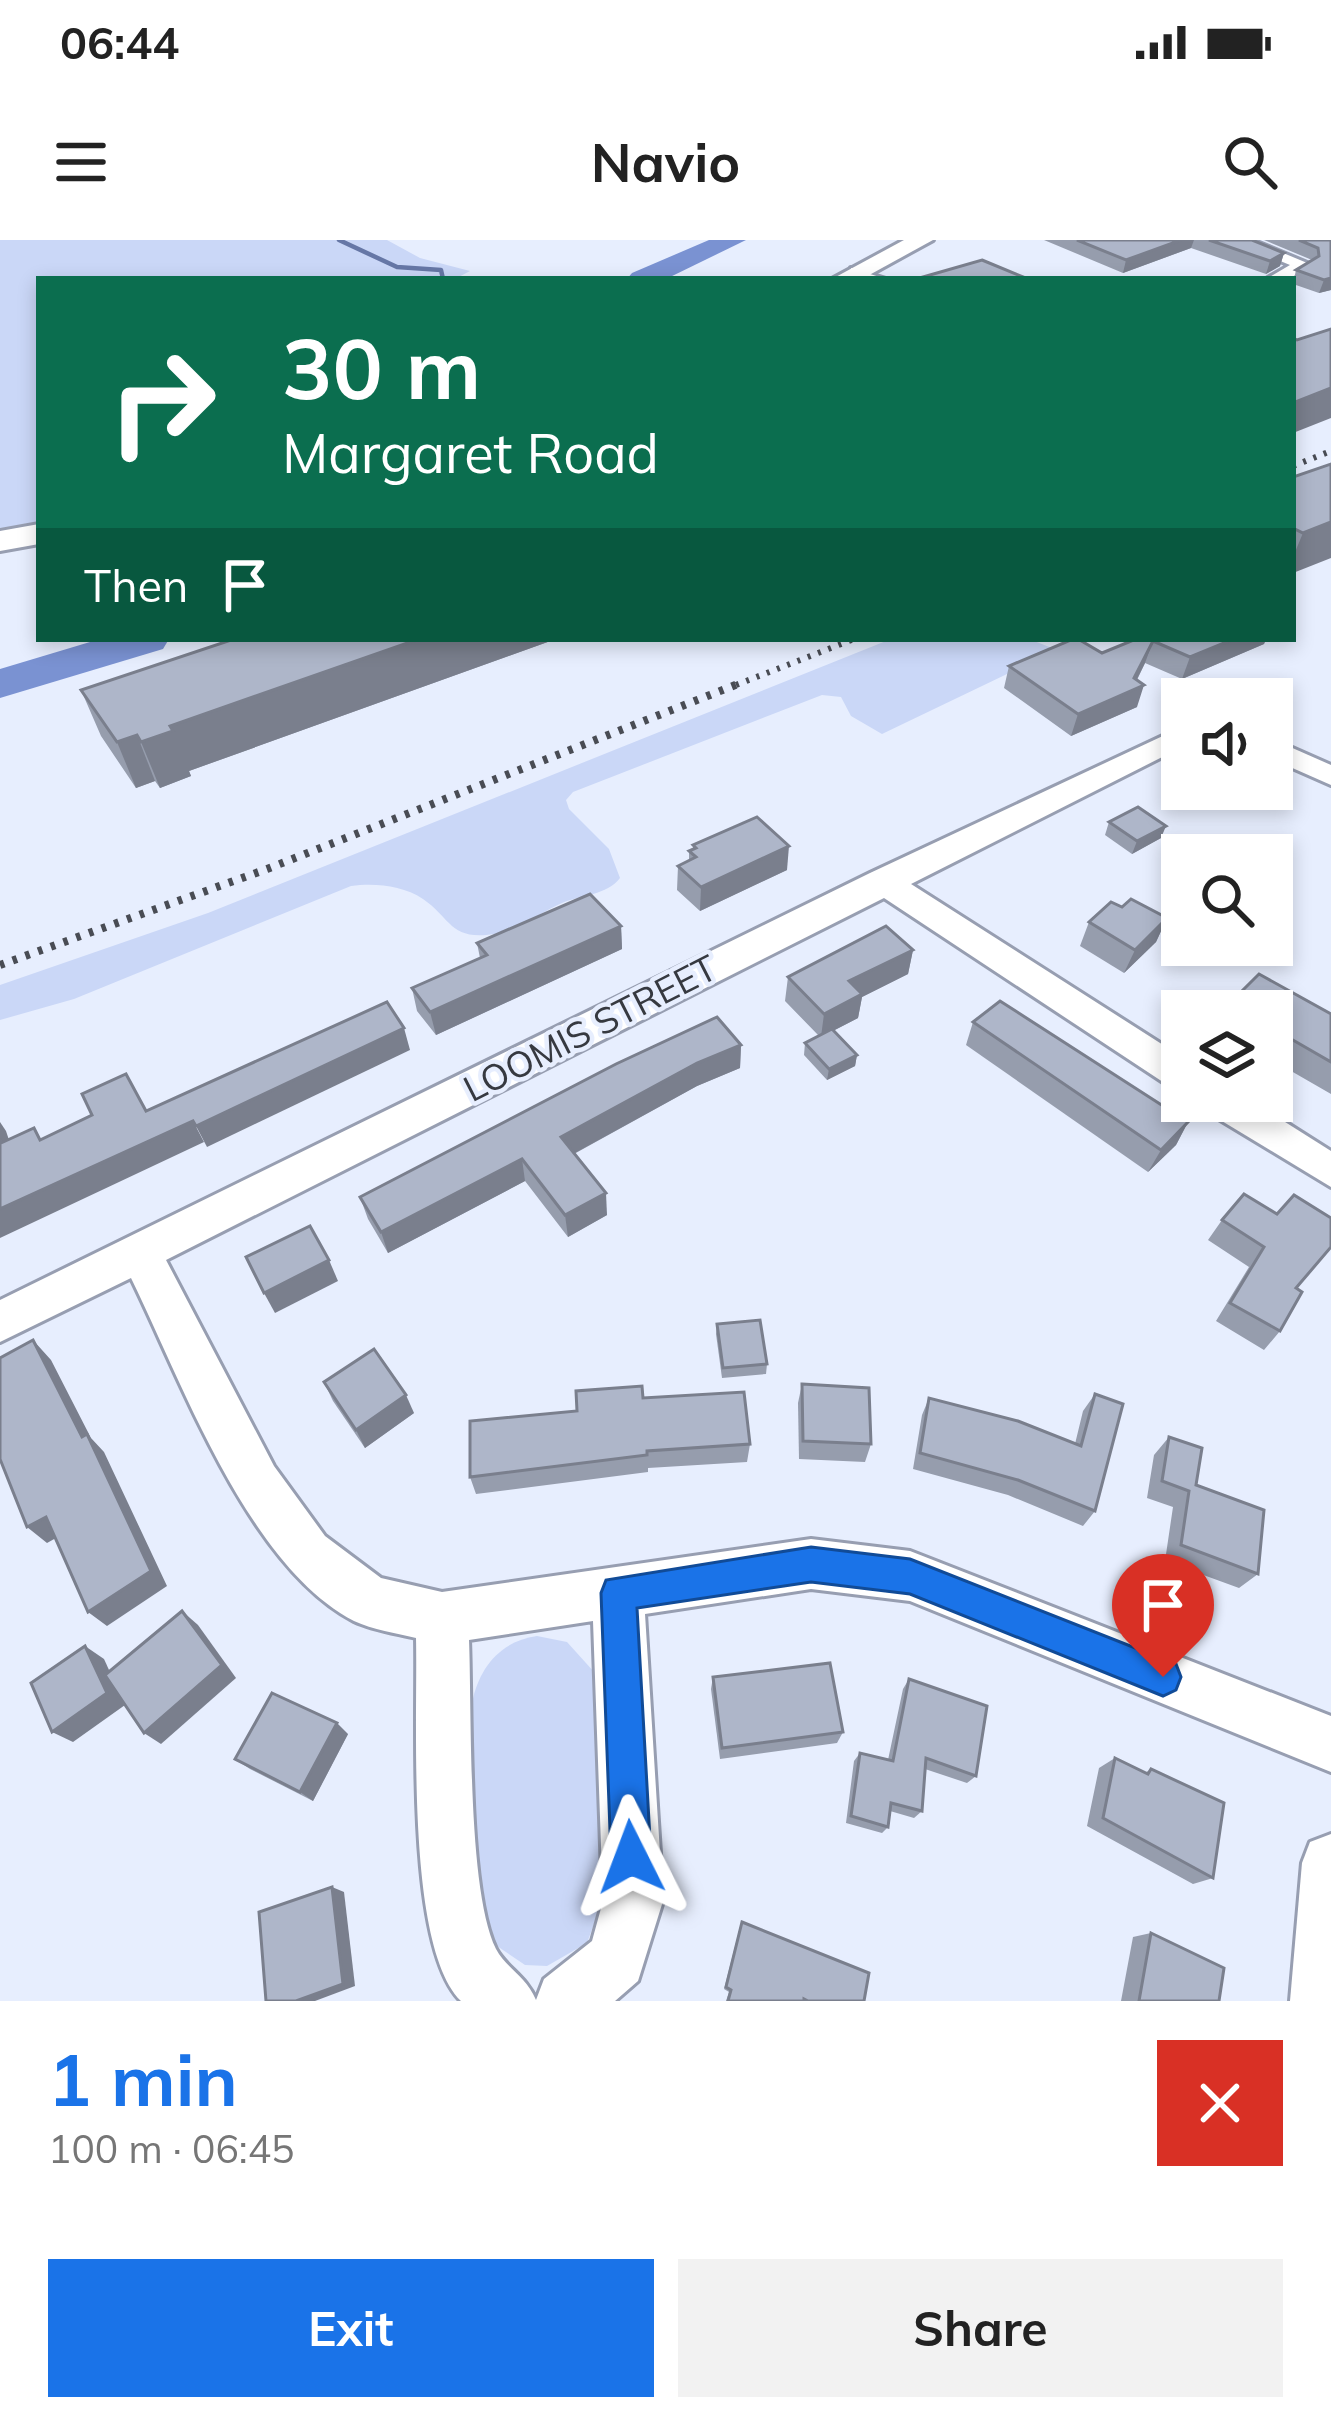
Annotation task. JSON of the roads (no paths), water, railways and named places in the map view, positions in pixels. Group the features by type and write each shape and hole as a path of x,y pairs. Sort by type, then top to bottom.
{"main road":[{"path":"861,276 922,240"},
{"path":"0,541 36,535"}],"street":[{"path":"1237,240 1304,265 1281,276"},
{"name":"LOOMIS STREET","path":"0,1322 1161,746"},
{"path":"1293,758 1331,776"},
{"path":"882,881 1161,1062"},
{"path":"1254,1122 1331,1171"},
{"path":"141,1254 257,1483 307,1554 369,1601 442,1618 811,1564 910,1576 1331,1744"},
{"path":"566,2001 617,1960 633,1901 619,1593"},
{"path":"442,1618 451,1886 471,1968 505,2001"},
{"path":"1321,2001 1331,1863"}],"waterway":[{"path":"339,240 397,267 441,270 442,276"},
{"path":"649,276 732,240"},
{"path":"0,684 137,642"}],"railway":[{"path":"1296,465 1331,451"},
{"path":"736,685 846,642"},
{"path":"0,965 267,869 743,682"}]}
